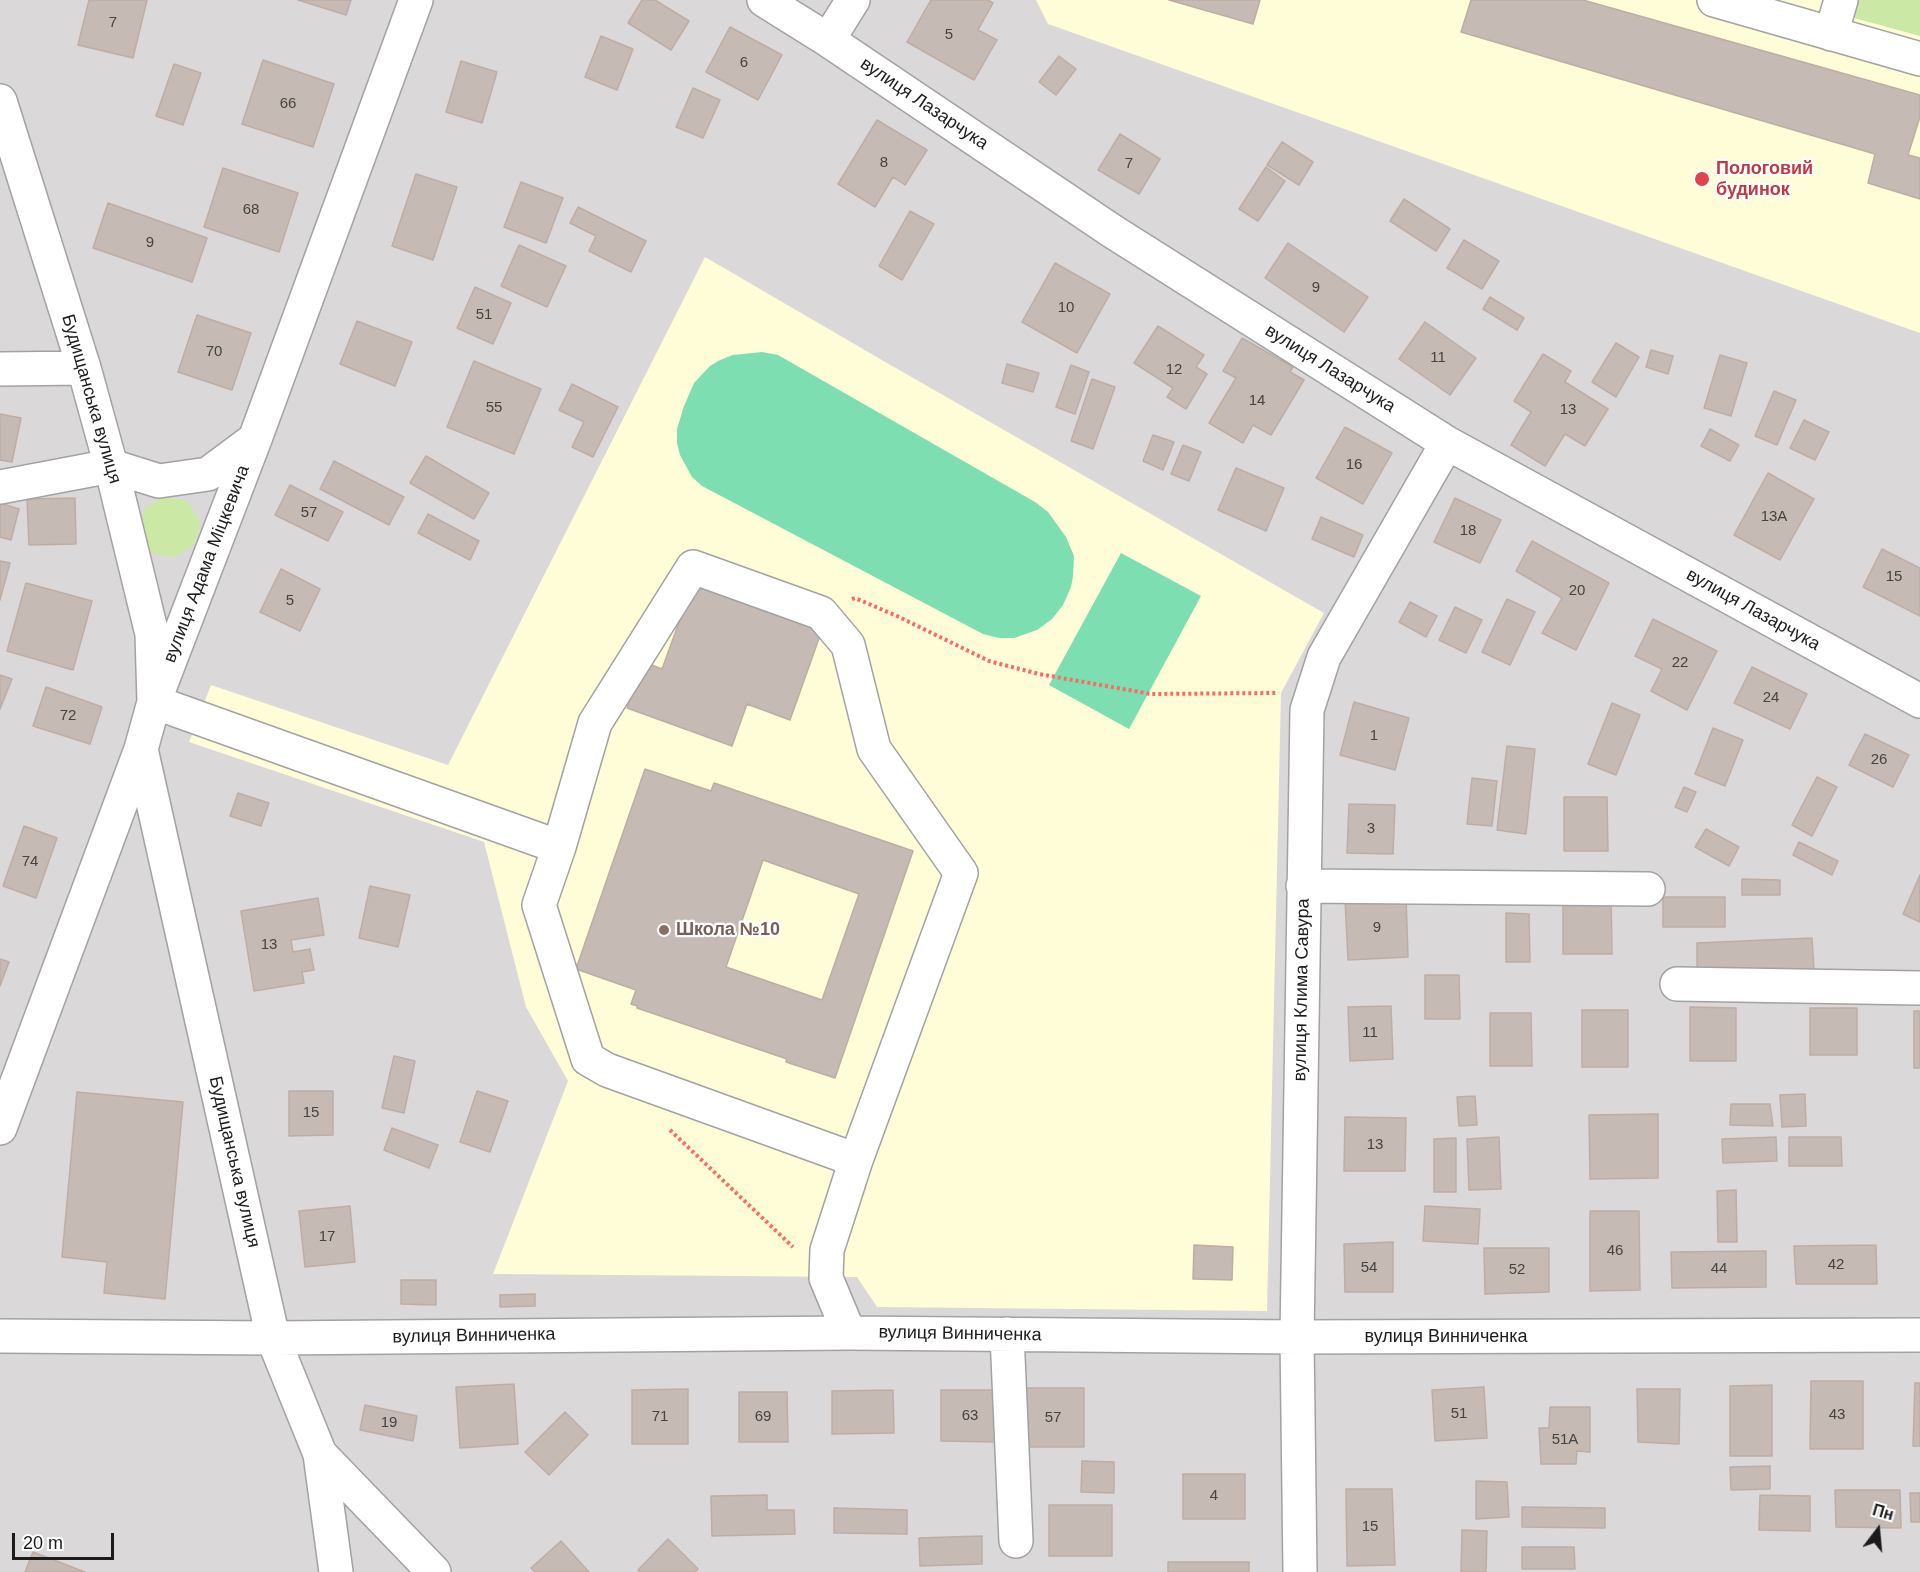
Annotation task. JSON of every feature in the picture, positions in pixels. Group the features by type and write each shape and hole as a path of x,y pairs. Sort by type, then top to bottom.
{"street":[{"name":"вулиця Адама Міцкевича","path":"0,1128 141,749 154,702 255,440 416,0"},
{"name":"вулиця Лазарчука","path":"764,0 828,39 1112,231 1447,443 1920,701"},
{"path":"828,39 853,0"},
{"path":"1714,0 1920,59"},
{"path":"1831,34 1841,0"},
{"name":"Будищанська вулиця","path":"0,101 84,368 111,466 152,634 154,702"},
{"path":"0,369 84,368"},
{"path":"0,487 111,466 159,481 208,474 255,440"},
{"name":"вулиця Клима Савура","path":"1300,1572 1297,1337 1307,710 1324,657 1447,443"},
{"path":"849,1333 826,1278 827,1250 856,1160 961,873 874,749 848,645 821,613 693,567 595,723 559,847 539,905 588,1059 607,1070 856,1160"},
{"path":"154,702 559,847"},
{"name":"Будищанська вулиця","path":"141,749 273,1338 320,1454 336,1572"},
{"path":"1303,886 1648,889"},
{"path":"1677,984 1920,988"},
{"name":"вулиця Винниченка","path":"0,1336 273,1338 849,1333 1297,1337 1920,1335"},
{"path":"1007,1334 1017,1540"},
{"path":"320,1454 434,1572"}],"path":[{"path":"821,613 855,597 989,661 1039,674 1151,694 1313,691"},
{"path":"666,1126 826,1278"}],"shaded area":[{"path":"0,0 1920,0 1920,1572 0,1572"},
{"name":"Пологовий будинок","path":"1036,0 1920,0 1920,333 1048,24"},
{"path":"705,257 1324,613 1281,693 1267,1311 877,1307 857,1277 493,1274 568,1081 526,1007 484,842 189,742 211,685 448,765"}],"green space":[{"path":"1859,0 1920,0 1920,36 1854,18"},
{"path":"762,352 778,355 1035,502 1048,512 1066,537 1074,556 1071,587 1063,605 1052,619 1037,630 1014,638 999,638 983,634 702,486 692,477 680,455 677,429 694,383 710,366 720,360 733,355"},
{"path":"164,496 187,501 200,521 195,544 175,557 152,553 139,533 144,509"},
{"path":"1121,553 1201,596 1129,729 1049,685"}],"building":[{"path":"89,0 147,0 133,58 78,45"},
{"path":"298,0 351,0 346,15"},
{"path":"642,0 655,0 689,21 671,50 628,23"},
{"path":"931,0 988,0 993,3 978,30 997,40 974,80 907,42"},
{"path":"1169,0 1260,0 1253,24"},
{"path":"1471,0 1583,0 1920,95 1920,117 1908,155 1920,158 1920,199 1868,183 1875,154 1461,32"},
{"path":"730,27 782,55 758,100 706,72"},
{"path":"601,36 633,49 617,90 585,77"},
{"path":"1059,56 1076,69 1056,95 1039,82"},
{"path":"263,60 334,84 313,147 242,124"},
{"path":"461,61 497,72 482,123 446,112"},
{"path":"174,64 201,73 183,125 156,116"},
{"path":"693,88 720,100 703,138 676,127"},
{"path":"877,120 927,150 905,185 893,177 875,207 838,184"},
{"path":"1120,134 1160,159 1139,194 1098,170"},
{"path":"1282,142 1313,162 1299,185 1267,165"},
{"path":"1266,167 1285,181 1258,221 1239,209"},
{"path":"223,168 298,193 279,252 204,227"},
{"path":"416,174 457,187 433,260 392,246"},
{"path":"521,182 563,198 546,243 504,227"},
{"path":"1404,199 1450,229 1436,251 1390,221"},
{"path":"108,203 207,238 192,282 93,248"},
{"path":"578,207 646,241 631,272 589,251 596,236 570,223"},
{"path":"910,211 934,224 902,280 879,266"},
{"path":"1464,240 1499,261 1482,289 1447,268"},
{"path":"1288,243 1368,297 1344,332 1265,278"},
{"path":"519,245 566,266 547,307 501,286"},
{"path":"1055,263 1110,294 1077,353 1022,322"},
{"path":"475,287 511,303 493,344 457,328"},
{"path":"1490,297 1524,318 1517,330 1483,309"},
{"path":"197,315 251,333 232,390 178,372"},
{"path":"357,321 412,342 395,386 340,364"},
{"path":"1425,322 1476,358 1450,395 1399,359"},
{"path":"1158,326 1204,355 1196,367 1207,374 1186,409 1167,397 1173,388 1134,363"},
{"path":"1242,338 1293,367 1290,372 1304,380 1271,435 1253,425 1243,443 1209,423 1236,378 1223,371"},
{"path":"1616,343 1639,357 1616,397 1592,382"},
{"path":"1651,350 1673,356 1668,374 1646,367"},
{"path":"1543,354 1571,371 1565,382 1608,409 1585,446 1565,434 1545,466 1511,445 1531,412 1514,401"},
{"path":"1720,355 1747,363 1731,416 1704,408"},
{"path":"474,361 541,389 514,454 447,427"},
{"path":"1007,364 1039,373 1033,392 1002,383"},
{"path":"1071,365 1089,372 1075,414 1056,407"},
{"path":"1092,379 1115,387 1093,449 1071,441"},
{"path":"572,384 618,407 593,457 572,447 584,422 559,410"},
{"path":"1774,391 1796,400 1777,445 1755,436"},
{"path":"0,414 21,418 12,462 0,460"},
{"path":"1804,420 1829,432 1815,460 1790,448"},
{"path":"1345,427 1392,453 1363,504 1316,478"},
{"path":"1710,429 1739,445 1730,461 1701,446"},
{"path":"1153,435 1174,442 1163,470 1143,461"},
{"path":"1183,445 1201,452 1189,481 1171,474"},
{"path":"426,456 489,493 474,519 410,483"},
{"path":"334,461 404,497 389,525 320,489"},
{"path":"1236,468 1284,488 1266,531 1218,510"},
{"path":"1768,473 1814,499 1780,560 1734,535"},
{"path":"290,485 343,512 328,541 275,515"},
{"path":"75,498 76,544 29,545 27,499"},
{"path":"1455,498 1501,520 1480,563 1434,542"},
{"path":"0,503 19,509 11,540 0,537"},
{"path":"428,514 479,541 470,560 418,533"},
{"path":"1321,517 1363,535 1354,557 1312,539"},
{"path":"1532,541 1609,583 1576,650 1542,633 1562,598 1516,571"},
{"path":"1882,549 1920,568 1920,616 1863,587"},
{"path":"0,561 10,563 0,600"},
{"path":"281,569 320,589 300,631 260,612"},
{"path":"26,583 92,601 73,670 7,651"},
{"path":"693,584 822,630 790,720 747,704 732,746 627,708 644,662 662,669"},
{"path":"1507,599 1535,612 1510,665 1482,652"},
{"path":"1410,602 1437,616 1426,637 1399,622"},
{"path":"1455,607 1482,620 1466,653 1439,640"},
{"path":"1653,619 1717,651 1687,710 1651,691 1662,669 1635,656"},
{"path":"1752,667 1807,694 1790,729 1734,703"},
{"path":"0,675 12,679 0,709"},
{"path":"46,687 102,707 90,744 33,726"},
{"path":"1354,702 1409,718 1395,770 1340,755"},
{"path":"1612,703 1640,715 1616,775 1588,764"},
{"path":"1713,728 1743,740 1725,786 1695,774"},
{"path":"1865,734 1909,755 1893,787 1849,765"},
{"path":"1507,746 1535,749 1526,834 1497,830"},
{"name":"Школа №10","path":"645,769 711,791 714,783 913,851 835,1078 786,1062 787,1059 637,1008 631,1004 636,990 576,969","holes":["763,860 859,894 822,1000 726,967"]},
{"path":"1817,777 1837,787 1812,836 1792,825"},
{"path":"1472,778 1497,781 1492,826 1467,824"},
{"path":"1684,787 1696,792 1687,812 1675,807"},
{"path":"238,793 269,803 261,826 230,816"},
{"path":"1564,797 1607,797 1608,851 1564,851"},
{"path":"1349,804 1395,805 1393,854 1347,853"},
{"path":"24,826 57,838 36,898 3,886"},
{"path":"1706,829 1739,847 1729,866 1695,847"},
{"path":"1799,842 1838,861 1832,875 1793,855"},
{"path":"1920,875 1920,922 1903,914"},
{"path":"1742,879 1780,880 1780,895 1742,895"},
{"path":"370,886 410,895 398,947 359,938"},
{"path":"1563,896 1611,896 1612,954 1563,954"},
{"path":"1406,897 1408,957 1348,960 1345,899"},
{"path":"1663,897 1725,897 1725,927 1663,927"},
{"path":"318,898 324,935 291,940 293,952 310,949 314,970 302,972 304,983 254,991 241,911"},
{"path":"1506,913 1529,914 1530,962 1506,962"},
{"path":"1812,938 1814,970 1697,972 1697,943"},
{"path":"0,959 9,962 0,986"},
{"path":"1425,975 1459,975 1460,1019 1425,1019"},
{"path":"1391,1006 1393,1059 1350,1061 1348,1007"},
{"path":"1690,1007 1736,1008 1736,1061 1690,1061"},
{"path":"1810,1008 1857,1008 1857,1055 1810,1055"},
{"path":"1582,1010 1628,1010 1628,1067 1582,1067"},
{"path":"1914,1011 1920,1011 1920,1068 1914,1068"},
{"path":"1490,1013 1531,1013 1532,1066 1490,1066"},
{"path":"394,1056 415,1061 404,1113 382,1108"},
{"path":"289,1091 333,1091 333,1135 289,1136"},
{"path":"477,1091 508,1101 490,1152 460,1142"},
{"path":"77,1092 183,1102 165,1299 104,1293 107,1262 62,1257"},
{"path":"1805,1094 1806,1126 1782,1127 1780,1095"},
{"path":"1475,1096 1477,1125 1459,1126 1457,1097"},
{"path":"1731,1104 1770,1104 1773,1126 1730,1125"},
{"path":"1658,1114 1658,1178 1590,1179 1589,1115"},
{"path":"1345,1117 1406,1118 1405,1171 1344,1171"},
{"path":"392,1128 438,1145 429,1168 384,1150"},
{"path":"1499,1137 1501,1189 1469,1190 1467,1139"},
{"path":"1776,1137 1777,1161 1723,1163 1722,1139"},
{"path":"1789,1137 1841,1137 1842,1166 1789,1166"},
{"path":"1456,1138 1456,1192 1434,1192 1434,1139"},
{"path":"1736,1190 1737,1242 1718,1242 1717,1191"},
{"path":"350,1206 355,1262 305,1267 299,1211"},
{"path":"1425,1206 1480,1209 1478,1244 1423,1241"},
{"path":"1590,1211 1639,1211 1640,1290 1590,1291"},
{"path":"1393,1242 1393,1292 1345,1292 1344,1244"},
{"path":"1194,1245 1233,1247 1232,1280 1193,1279"},
{"path":"1876,1245 1877,1284 1796,1284 1794,1246"},
{"path":"1484,1248 1549,1248 1549,1292 1485,1294"},
{"path":"1766,1251 1766,1287 1672,1288 1671,1252"},
{"path":"401,1280 436,1280 436,1305 401,1304"},
{"path":"535,1294 535,1306 500,1307 500,1295"},
{"path":"1811,1381 1863,1381 1863,1449 1810,1449"},
{"path":"1915,1383 1920,1383 1920,1446 1913,1446"},
{"path":"514,1384 518,1444 460,1448 456,1387"},
{"path":"1772,1385 1772,1456 1730,1456 1730,1386"},
{"path":"1484,1387 1487,1438 1435,1441 1432,1390"},
{"path":"1023,1388 1084,1388 1084,1447 1023,1447"},
{"path":"688,1389 688,1444 632,1444 632,1390"},
{"path":"1637,1389 1680,1389 1679,1444 1638,1442"},
{"path":"893,1390 894,1433 832,1434 832,1391"},
{"path":"941,1390 999,1390 998,1442 941,1441"},
{"path":"739,1392 787,1392 788,1442 739,1442"},
{"path":"365,1405 417,1416 413,1441 360,1430"},
{"path":"1550,1407 1590,1407 1590,1452 1577,1451 1576,1464 1541,1464 1539,1428 1549,1428"},
{"path":"565,1412 588,1435 549,1475 525,1452"},
{"path":"1082,1461 1114,1462 1114,1493 1081,1492"},
{"path":"1770,1466 1770,1489 1731,1490 1730,1467"},
{"path":"1183,1474 1245,1474 1245,1519 1183,1519"},
{"path":"1476,1481 1507,1482 1509,1517 1476,1519"},
{"path":"1346,1489 1392,1489 1395,1565 1347,1566"},
{"path":"1835,1490 1900,1490 1901,1528 1836,1527"},
{"path":"1910,1493 1920,1493 1920,1522 1911,1522"},
{"path":"767,1495 767,1510 794,1510 795,1534 712,1536 711,1496"},
{"path":"1760,1495 1810,1496 1810,1531 1759,1530"},
{"path":"1049,1505 1112,1505 1112,1556 1049,1556"},
{"path":"1522,1507 1605,1508 1605,1528 1522,1527"},
{"path":"834,1508 907,1510 907,1534 834,1533"},
{"path":"1462,1530 1487,1531 1486,1572 1461,1572"},
{"path":"982,1536 982,1564 920,1566 919,1538"},
{"path":"668,1539 698,1569 695,1572 640,1572 638,1570"},
{"path":"561,1541 589,1572 535,1572 531,1568"},
{"path":"1522,1547 1574,1547 1575,1569 1522,1569"},
{"path":"33,1552 85,1572 25,1572"},
{"path":"1168,1562 1249,1562 1249,1572 1168,1572"}],"place":[{"name":"Пологовий будинок","path":"1702,179"},
{"name":"Школа №10","path":"664,930"}]}
